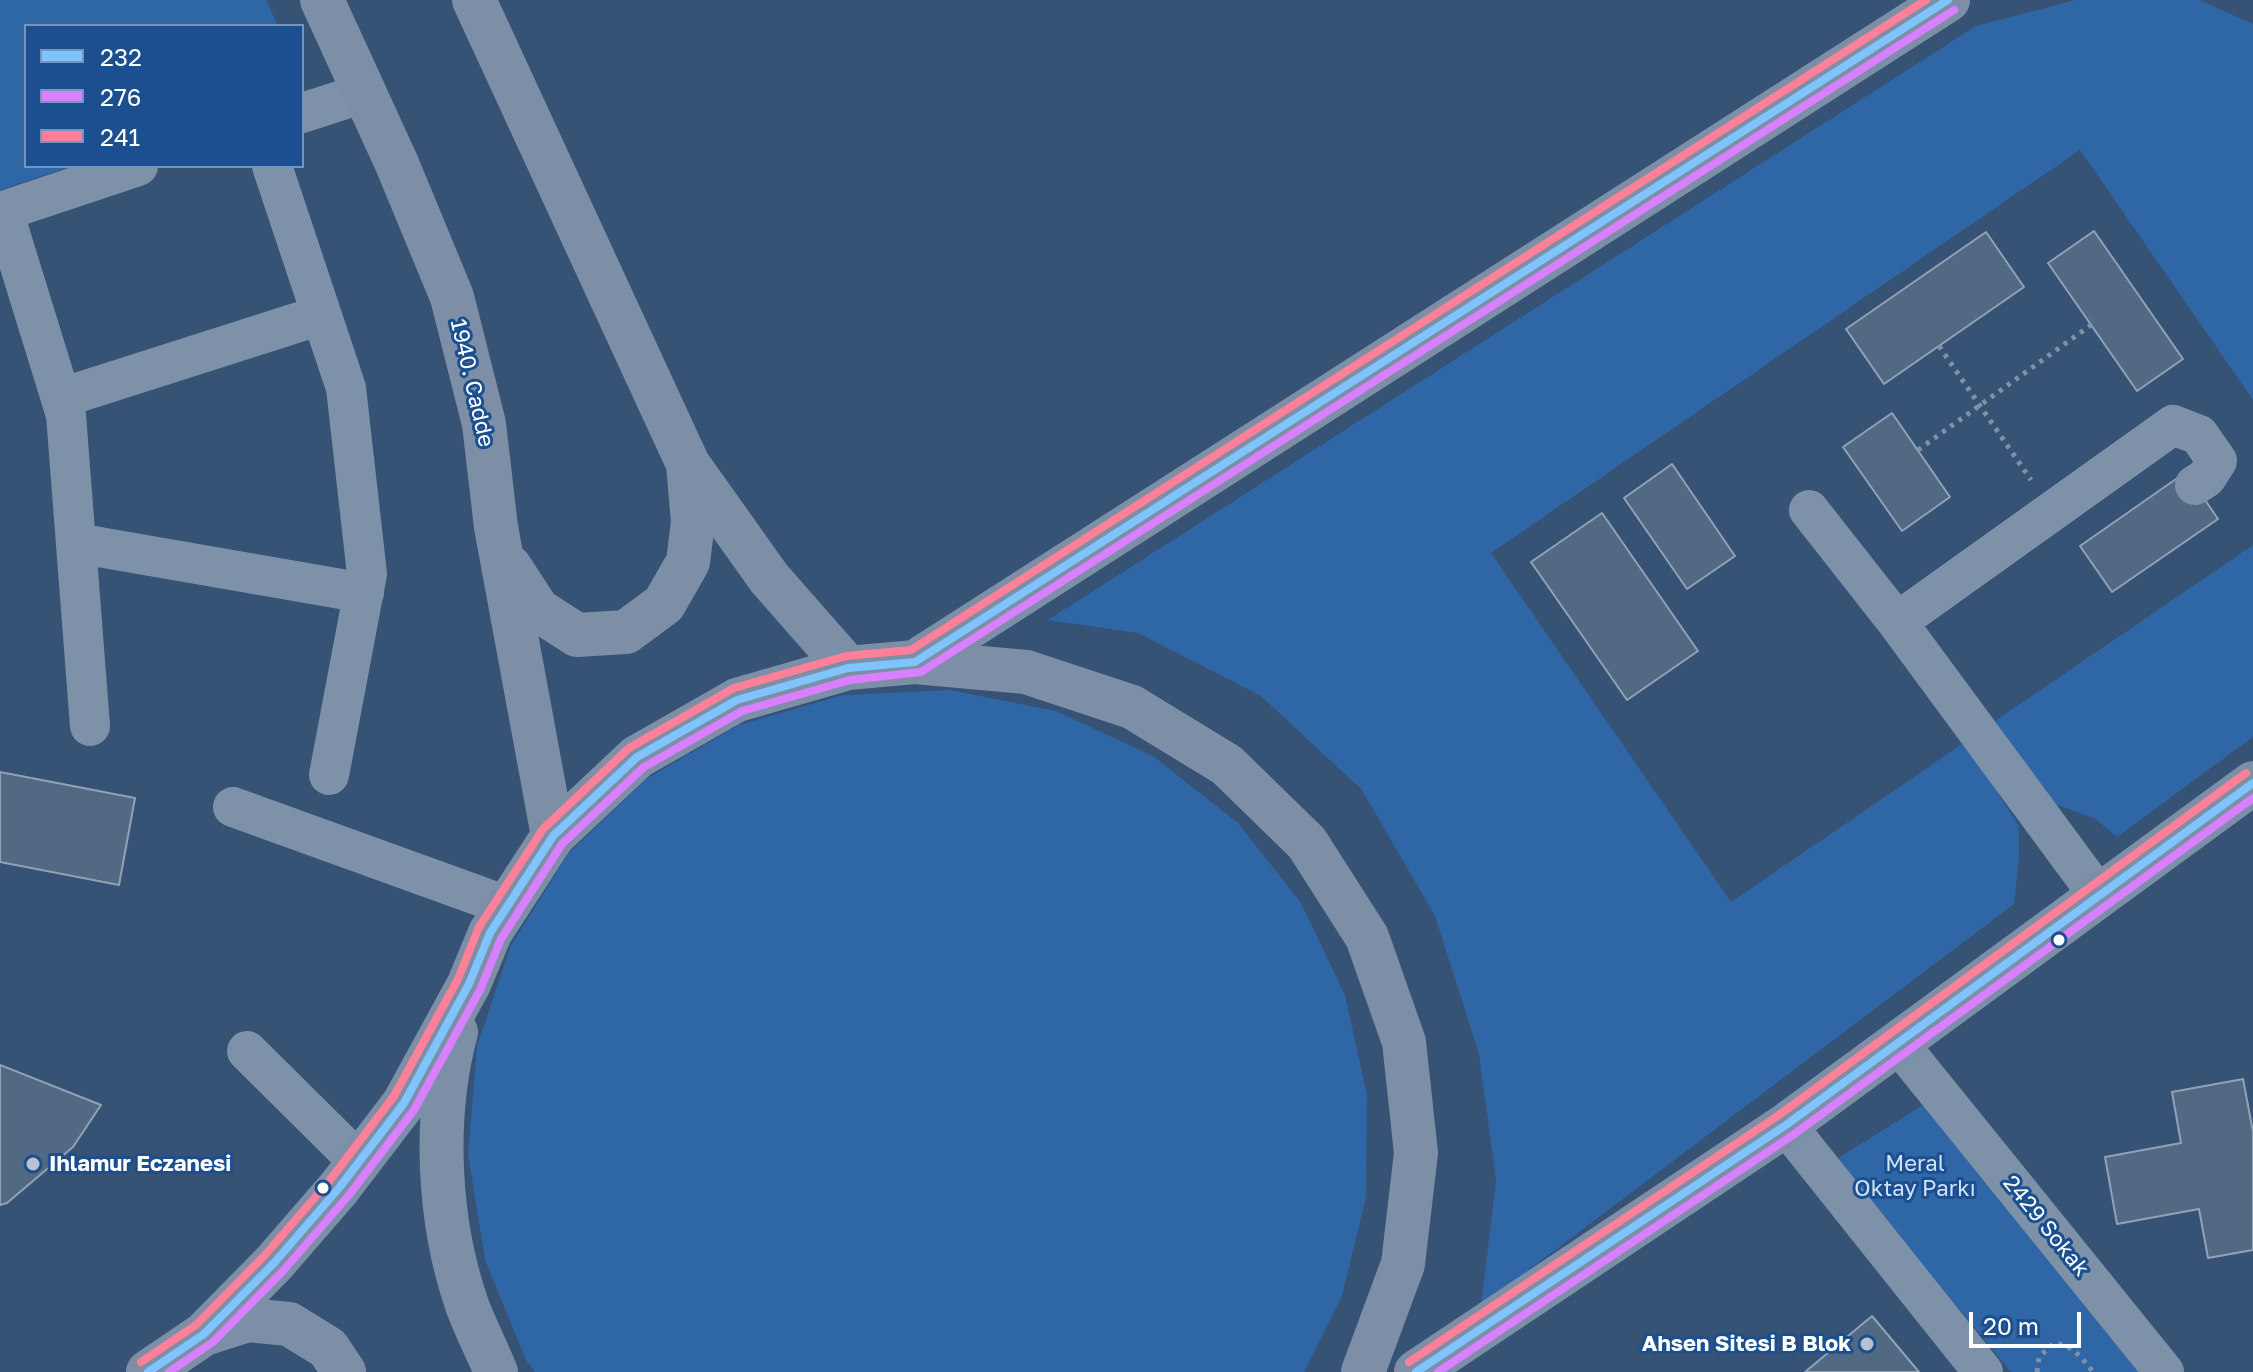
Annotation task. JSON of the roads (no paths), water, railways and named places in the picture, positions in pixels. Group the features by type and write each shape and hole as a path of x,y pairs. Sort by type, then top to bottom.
{"main road":[{"name":"1940. Cadde","path":"322,0 452,297 484,424 496,527 553,836"},
{"path":"474,0 688,464 769,578 848,668"},
{"path":"915,662 1948,0"},
{"path":"496,527 512,572 538,610 577,635 626,632 664,604 688,562 693,522 688,464"},
{"path":"148,1372 204,1334 274,1263 359,1162 404,1103 469,984 490,933 553,836 637,757 737,700 848,668 915,662 1026,672 1132,707 1227,765 1307,843 1350,910 1367,937 1404,1042 1416,1153 1403,1264 1363,1372"},
{"path":"1416,1372 1786,1125 2253,783"},
{"path":"469,984 448,1062 441,1144 447,1225 467,1304 496,1372"},
{"path":"204,1334 248,1320 289,1324 328,1348 344,1372"}],"street":[{"path":"304,112 364,93"},
{"path":"90,726 66,415 1,211 132,168"},
{"path":"273,168 346,388 367,574 329,775"},
{"path":"61,398 321,315"},
{"path":"1897,622 2173,425 2199,435 2217,461 2206,478 2195,485"},
{"path":"1809,510 1897,622 2099,896"},
{"path":"76,543 364,593"},
{"path":"233,807 507,906"},
{"name":"2429 Sokak","path":"1898,1043 2164,1372"},
{"path":"247,1051 359,1162"},
{"path":"1786,1125 1983,1372"}],"place":[{"name":"Ihlamur Eczanesi","path":"33,1164"},
{"name":"Ahsen Sitesi B Blok","path":"1867,1344"}],"park label":[{"name":"Meral Oktay Parkı","path":"1915,1176"}]}
